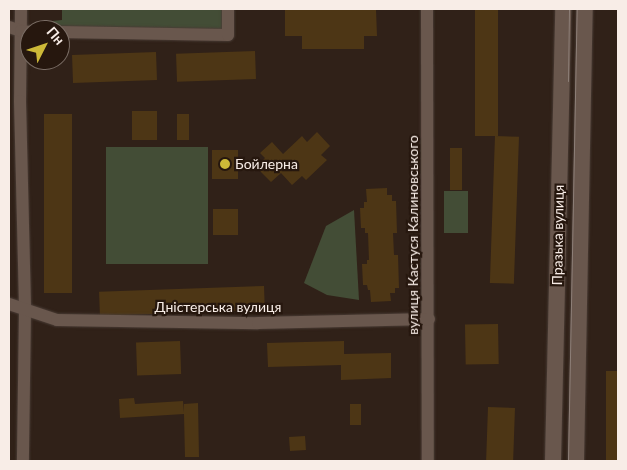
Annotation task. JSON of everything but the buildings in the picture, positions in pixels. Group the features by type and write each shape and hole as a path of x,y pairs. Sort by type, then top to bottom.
{"street":[{"path":"70,32 228,35 228,9"},
{"name":"вулиця Кастуся Калиновського","path":"427,9 428,461"},
{"name":"Празька вулиця","path":"553,461 563,9"},
{"name":"Празька вулиця","path":"576,461 585,9"},
{"path":"21,70 25,310 23,461"},
{"name":"Дністерська вулиця","path":"9,304 57,320 258,323 429,319"}],"green space":[{"path":"62,9 224,9 224,29 70,28 70,20 62,20"},
{"path":"106,147 208,147 208,264 106,264"},
{"path":"444,191 468,191 468,233 444,233"},
{"path":"354,210 359,300 327,295 304,283 326,226"}],"tram line":[{"path":"568,81 569,9"},
{"path":"568,461 577,9"}],"place":[{"name":"Бойлерна","path":"225,164"}]}
